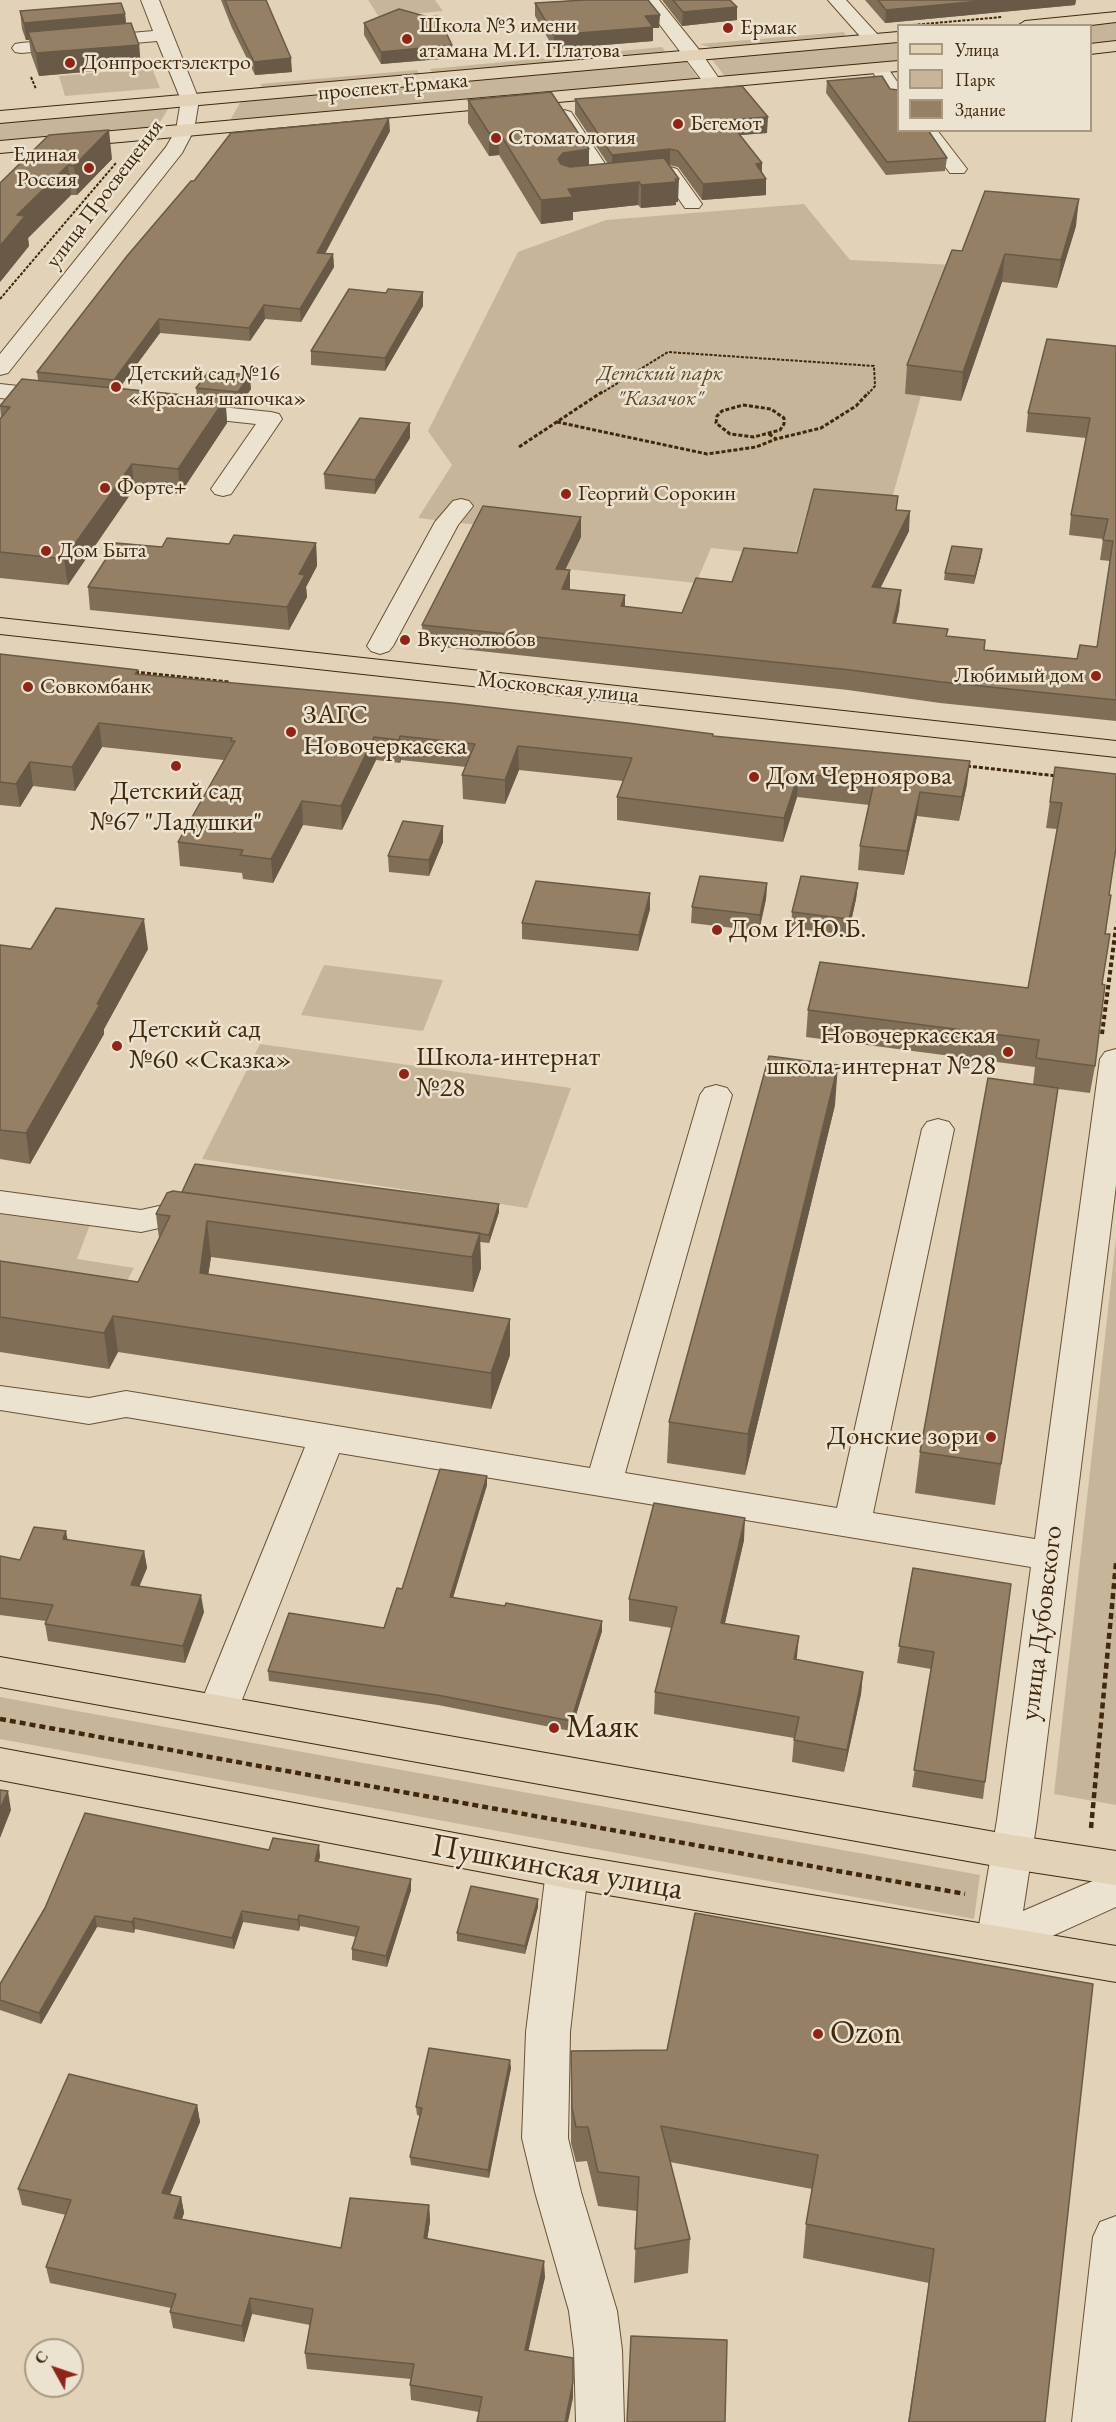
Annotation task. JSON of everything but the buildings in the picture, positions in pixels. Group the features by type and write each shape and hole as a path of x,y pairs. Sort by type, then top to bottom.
{"main road":[{"path":"1044,24 1116,17"},
{"name":"проспект Ермака","path":"0,117 897,37"},
{"path":"1092,49 1116,46"},
{"name":"проспект Ермака","path":"0,147 897,66"},
{"name":"Московская улица","path":"0,626 1116,749"},
{"name":"Московская улица","path":"0,639 1116,760"},
{"path":"0,1672 1012,1852 1116,1868"},
{"name":"Пушкинская улица","path":"0,1764 567,1871 1116,1964"}],"street":[{"name":"улица Просвещения","path":"0,368 175,149 185,130 190,100 150,0"},
{"path":"650,0 713,83"},
{"path":"837,0 872,39"},
{"path":"21,48 164,35"},
{"path":"879,68 897,95"},
{"path":"551,97 597,180 670,172"},
{"path":"929,132 957,169"},
{"path":"656,153 693,204"},
{"path":"0,391 72,398"},
{"path":"154,407 272,419 223,489"},
{"path":"380,646 447,522 461,506"},
{"name":"улица Дубовского","path":"997,1943 1012,1852 1051,1556 1109,1174 1116,1059"},
{"path":"604,1483 716,1095"},
{"path":"852,1524 938,1129"},
{"path":"0,1202 141,1221 177,1213 224,1219"},
{"path":"0,1398 89,1411 126,1404 1051,1556"},
{"path":"218,1710 327,1438"},
{"path":"567,1871 548,2032 545,2138 558,2192 593,2311 598,2350 600,2422"},
{"path":"997,1943 1116,1888"},
{"path":"1096,2422 1116,2237"}],"path":[{"path":"31,76 35,86"},
{"path":"0,299 139,134"},
{"path":"519,447 556,422 668,352 874,366 875,386 856,406 821,428 776,438 756,447 730,453 707,454 556,422"},
{"path":"770,435 780,430 784,424 784,418 771,409 743,405 732,407 717,416 716,423 730,434 754,437 770,435 776,438"},
{"path":"131,671 237,683"},
{"path":"962,765 1068,777"},
{"path":"1091,1832 1116,1563"},
{"path":"0,1719 820,1866 1004,1902"}],"green space":[{"path":"368,0 435,0 443,11 379,17"},
{"path":"1116,22 1116,45 1092,47 1092,24"},
{"path":"844,32 847,38 713,48 699,44"},
{"path":"897,41 897,64 727,79 710,57"},
{"path":"662,47 665,51 661,53 433,74 430,69"},
{"path":"685,60 700,81 228,124 241,101"},
{"path":"152,68 160,88 65,96 59,76"},
{"path":"417,70 421,75 263,88 260,84"},
{"path":"170,106 155,130 0,144 0,121"},
{"name":"Детский парк \"Казачок\"","path":"804,204 850,260 955,265 905,394 921,396 888,512 809,505 794,557 711,548 696,583 566,569 580,537 418,518 452,465 428,431 518,252 606,220"},
{"path":"324,965 443,980 423,1031 301,1015"},
{"path":"260,1044 571,1088 527,1208 202,1159"},
{"path":"0,1210 91,1222 77,1259 134,1268 113,1306 0,1290"},
{"path":"1116,1238 1116,1805 1054,1794"},
{"path":"0,1697 980,1875 974,1919 0,1739"}],"place":[{"name":"Ермак","path":"728,28"},
{"name":"Школа №3 имени атамана М.И. Платова","path":"407,39"},
{"name":"Донпроектэлектро","path":"70,63"},
{"name":"Бегемот","path":"678,124"},
{"name":"Стоматология","path":"496,138"},
{"name":"Единая Россия","path":"89,168"},
{"name":"Детский сад №16 «Красная шапочка»","path":"116,387"},
{"name":"Форте+","path":"105,488"},
{"name":"Георгий Сорокин","path":"566,494"},
{"name":"Дом Быта","path":"46,551"},
{"name":"Вкуснолюбов","path":"405,640"},
{"name":"Любимый дом","path":"1096,676"},
{"name":"Совкомбанк","path":"28,687"},
{"name":"ЗАГС Новочеркасска","path":"291,732"},
{"name":"Детский сад №67 \"Ладушки\"","path":"176,766"},
{"name":"Дом Черноярова","path":"754,777"},
{"name":"Дом И.Ю.Б.","path":"717,930"},
{"name":"Детский сад №60 «Сказка»","path":"117,1046"},
{"name":"Новочеркасская школа-интернат №28","path":"1008,1052"},
{"name":"Школа-интернат №28","path":"404,1074"},
{"name":"Донские зори","path":"991,1437"},
{"name":"Маяк","path":"554,1728"},
{"name":"Ozon","path":"818,2034"}]}
